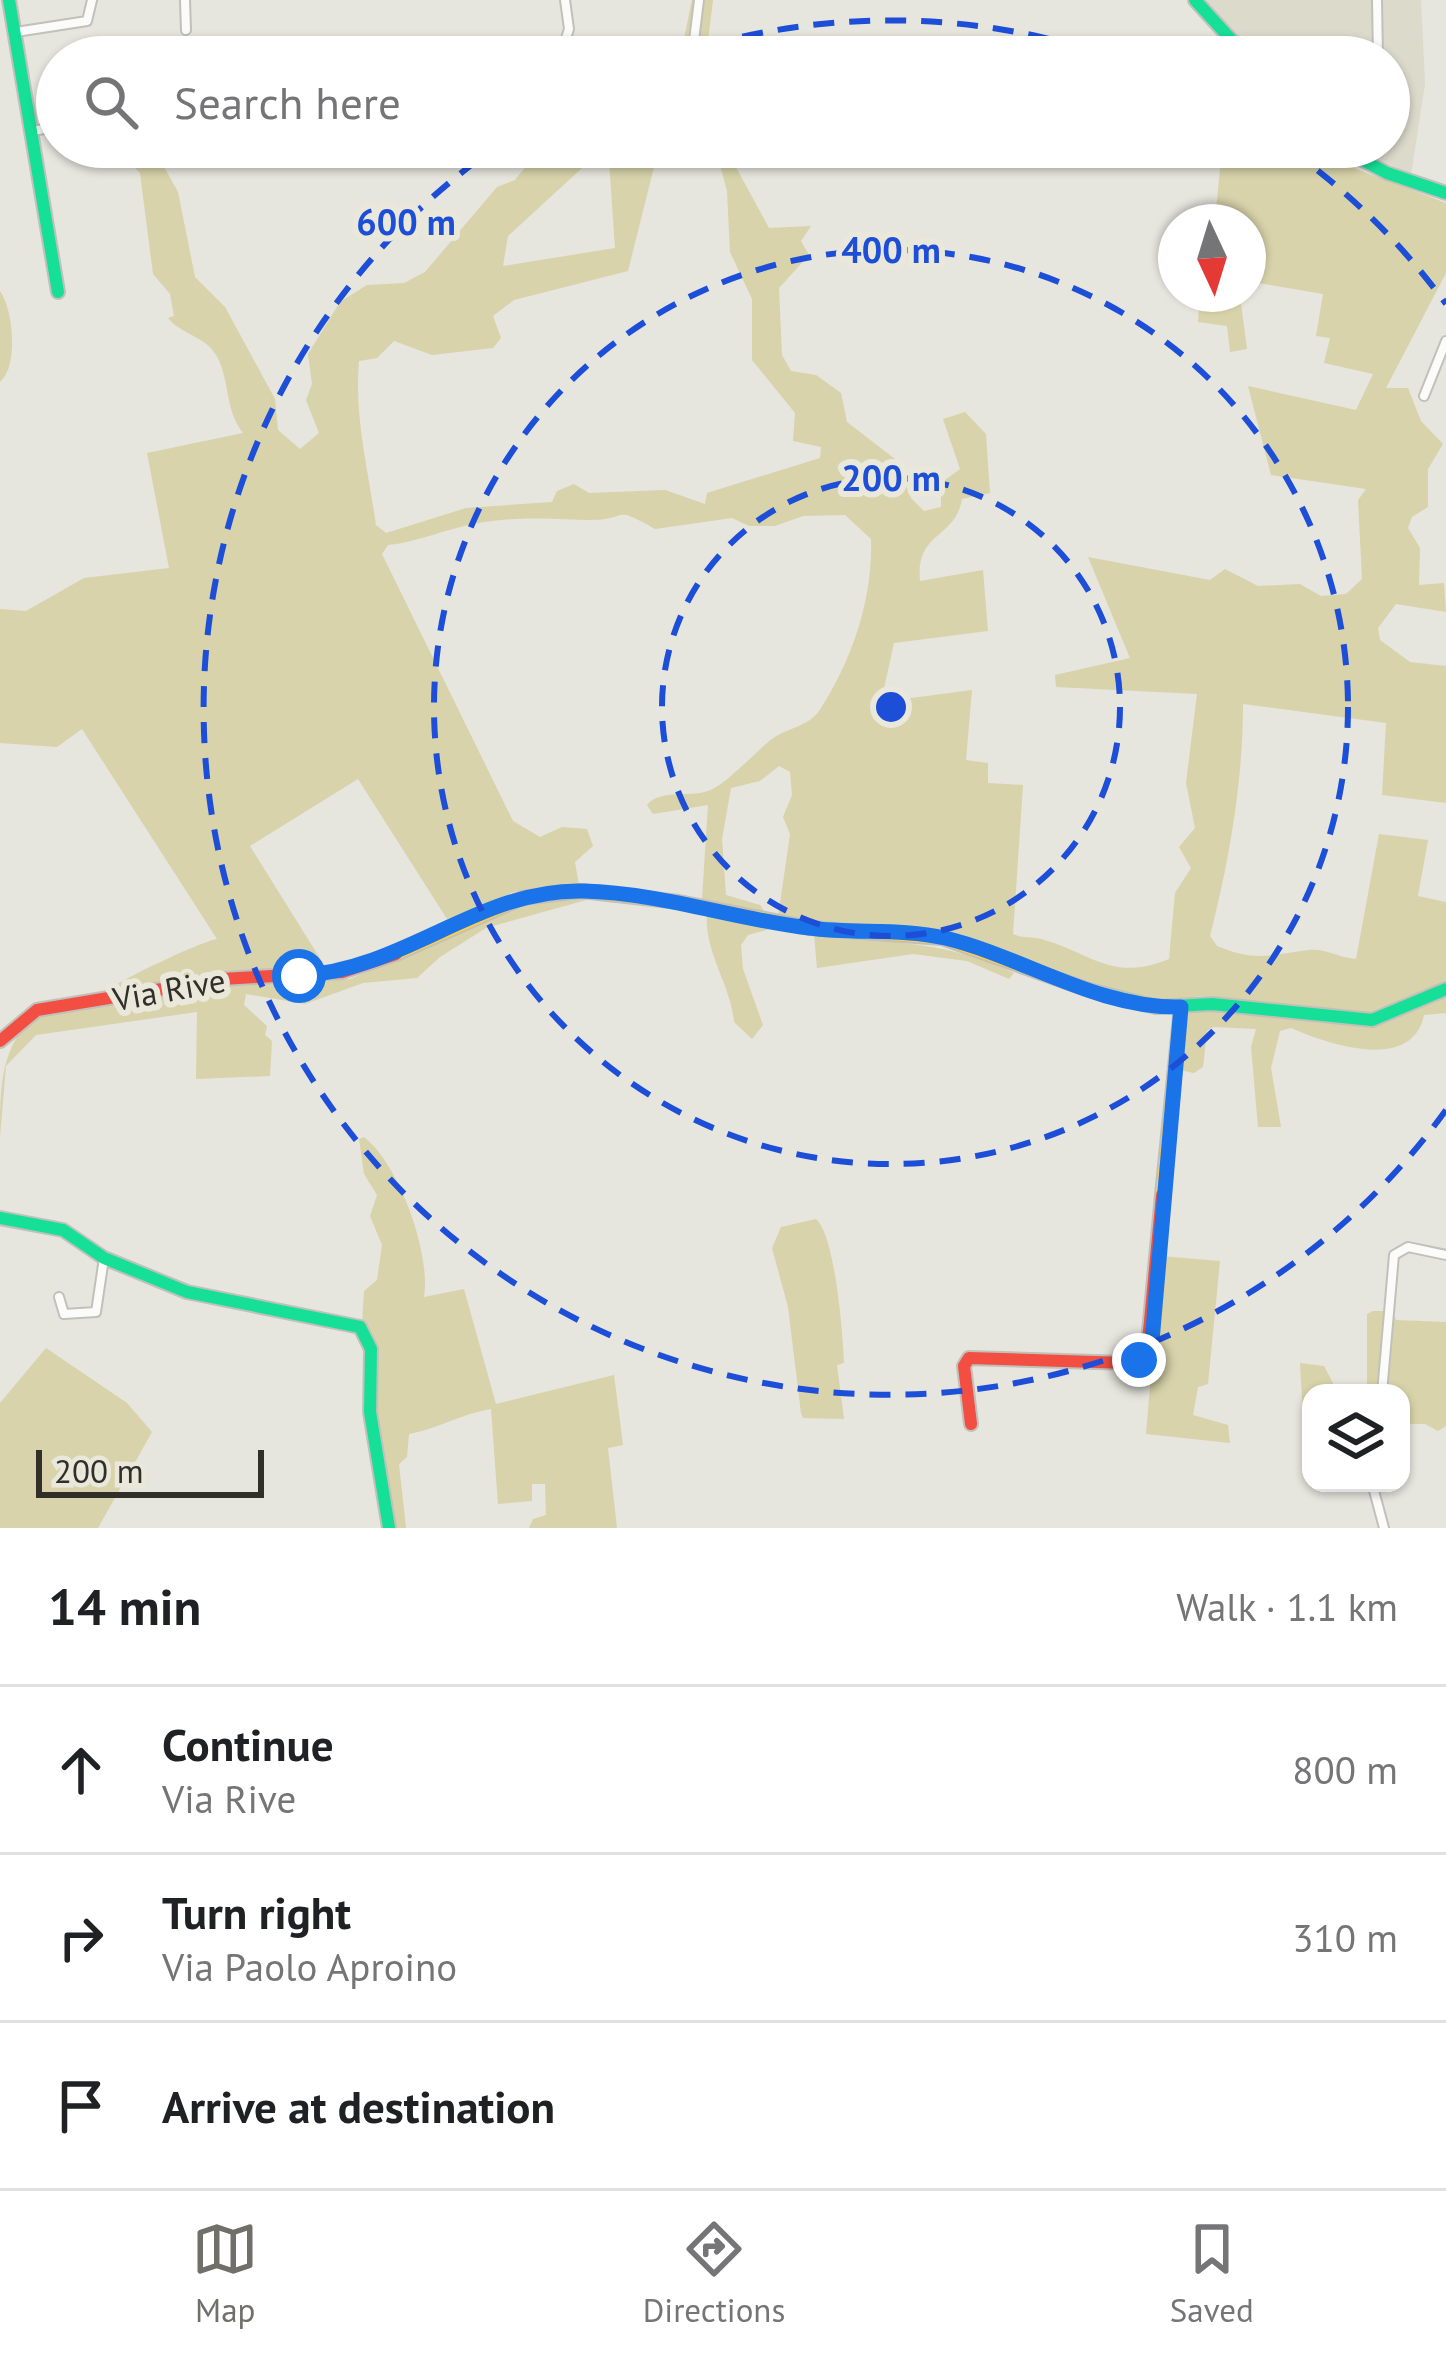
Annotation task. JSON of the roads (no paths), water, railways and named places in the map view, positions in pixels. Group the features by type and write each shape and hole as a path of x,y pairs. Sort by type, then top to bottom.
{"street":[{"path":"9,0 36,156"},
{"path":"16,32 92,16 92,0"},
{"path":"185,0 186,30"},
{"path":"565,0 567,36"},
{"path":"695,36 699,0"},
{"path":"1195,0 1228,36"},
{"path":"1377,0 1378,36"},
{"path":"32,131 36,130"},
{"path":"38,168 58,292"},
{"path":"1378,168 1446,193"},
{"path":"1424,396 1446,341"},
{"name":"Via Rive","path":"0,1041 37,1010 145,996 221,979 342,973 383,960 522,898 581,891 679,902 810,928 942,938 1141,1004 1231,1005 1372,1020 1446,989"},
{"path":"971,1424 964,1366 968,1358 1126,1363 1147,1352 1182,1007"},
{"path":"0,1218 63,1230 104,1258 187,1292 360,1327 371,1349 370,1412 389,1528"},
{"path":"1383,1384 1394,1255 1408,1247 1446,1255"},
{"path":"59,1297 64,1314 96,1312 104,1258"},
{"path":"1374,1492 1384,1528"}]}
